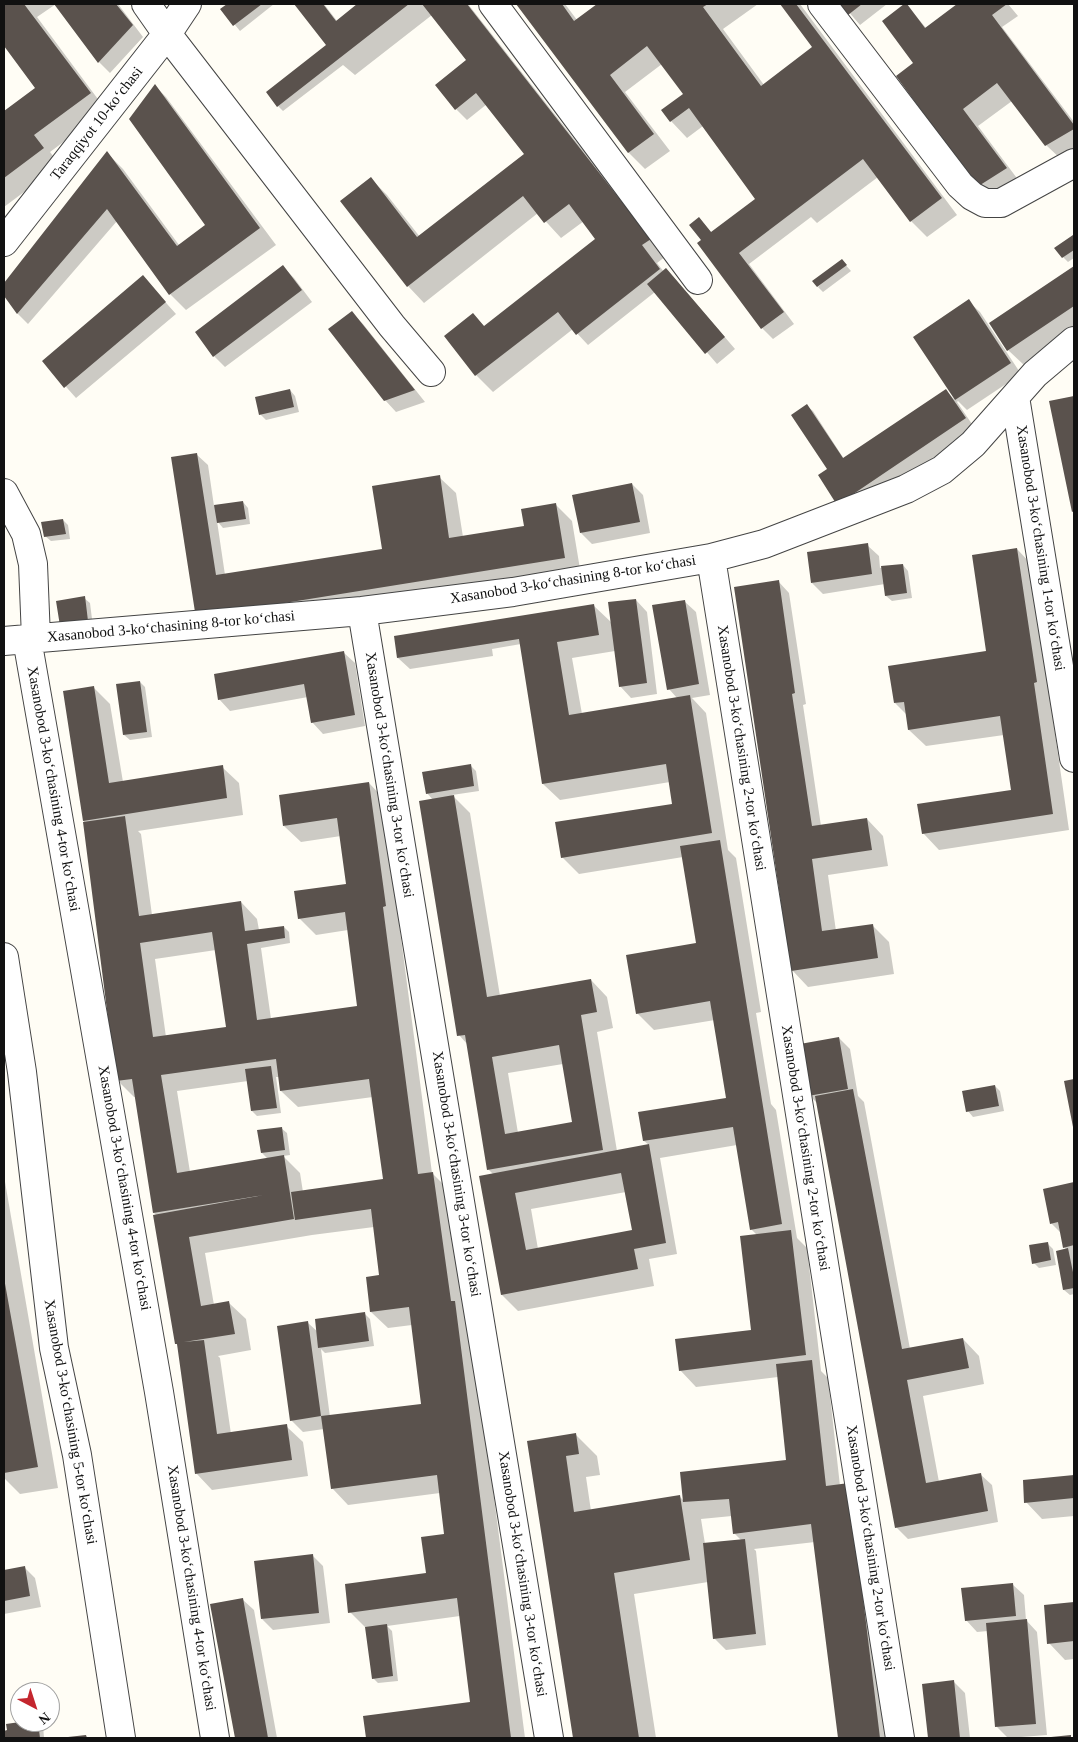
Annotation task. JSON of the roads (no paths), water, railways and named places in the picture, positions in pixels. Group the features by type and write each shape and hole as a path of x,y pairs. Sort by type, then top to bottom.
{"street":[{"path":"146,4 167,34 392,326 431,372"},
{"name":"Taraqqiyot 10-koʻchasi","path":"4,242 167,34 187,4"},
{"path":"492,4 698,280"},
{"path":"822,4 960,185 972,196 985,203 1001,203 1074,163"},
{"name":"Xasanobod 3-koʻchasining 8-tor koʻchasi","path":"22,640 362,611 513,592 711,558 764,544 906,489 942,470 973,444 1035,374 1074,341"},
{"name":"Xasanobod 3-koʻchasining 1-tor koʻchasi","path":"1016,397 1074,758"},
{"path":"4,493 26,534 33,564 22,640"},
{"name":"Xasanobod 3-koʻchasining 2-tor koʻchasi","path":"711,558 900,1738"},
{"name":"Xasanobod 3-koʻchasining 3-tor koʻchasi","path":"362,611 549,1738"},
{"name":"Xasanobod 3-koʻchasining 4-tor koʻchasi","path":"22,640 160,1392 215,1738"},
{"name":"Xasanobod 3-koʻchasining 5-tor koʻchasi","path":"4,957 22,1072 54,1348 77,1455 121,1738"}]}
